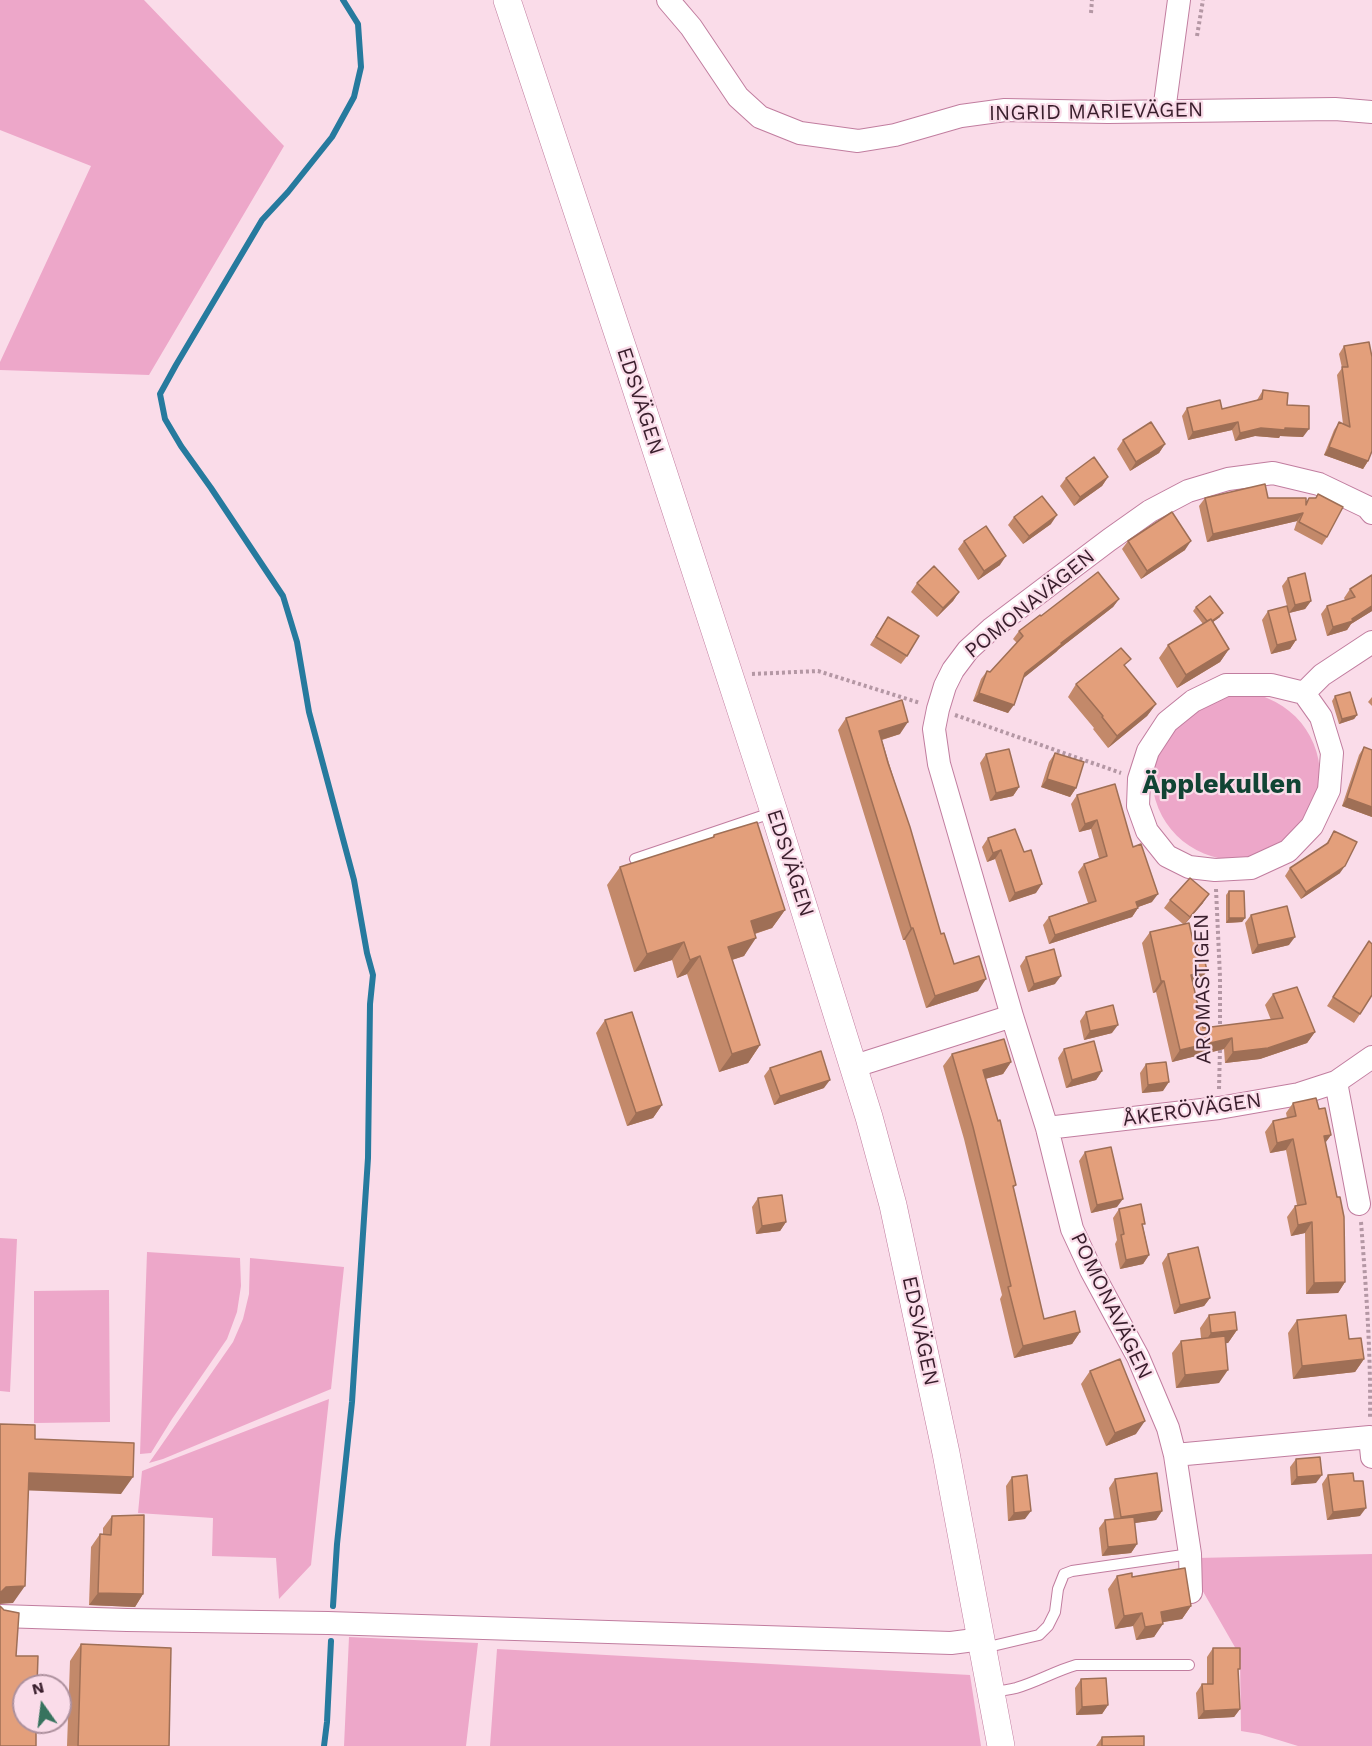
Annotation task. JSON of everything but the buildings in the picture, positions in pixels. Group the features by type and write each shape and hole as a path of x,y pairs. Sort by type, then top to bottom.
{"street":[{"name":"EDSVÄGEN","path":"507,0 774,812 855,1066 893,1205 946,1453 1001,1746"},
{"name":"INGRID MARIEVÄGEN","path":"668,0 690,27 738,97 760,117 800,133 858,141 895,135 961,116 1005,110 1335,109 1372,112"},
{"path":"1164,111 1179,0"},
{"name":"POMONAVÄGEN","path":"1191,1592 1190,1554 1175,1455 1168,1428 1138,1357 1091,1270 1072,1229 1047,1128 939,764 934,729 945,686 953,670 968,650 991,629 1108,540 1150,511 1188,491 1228,479 1273,473 1319,484 1370,506"},
{"path":"1304,693 1322,675 1372,642"},
{"path":"1226,685 1270,685 1304,693 1322,717 1332,753 1329,790 1312,826 1288,851 1251,868 1215,870 1189,867 1167,856 1147,831 1138,806 1139,779 1148,751 1167,722 1192,701 1226,685"},
{"path":"855,1066 1012,1016"},
{"name":"ÅKERÖVÄGEN","path":"1047,1128 1219,1108 1299,1094 1336,1082 1372,1057"},
{"path":"1336,1082 1359,1204"},
{"path":"1175,1455 1371,1447"},
{"path":"0,1616 328,1623 983,1644"}],"lane":[{"path":"635,859 774,812"},
{"path":"983,1644 1039,1635 1048,1626 1055,1612 1058,1589 1064,1574 1190,1554"},
{"path":"991,1692 1014,1689 1033,1683 1059,1670 1076,1665 1189,1665"}],"path":[{"path":"1091,13 1092,0"},
{"path":"728,675 818,671 938,709 1139,779"},
{"name":"AROMASTIGEN","path":"1215,870 1220,977 1219,1108"},
{"path":"1359,1204 1369,1339 1371,1447"}],"shaded area":[{"path":"0,0 144,0 284,146 149,375 0,370 0,362 91,166 0,130"},
{"path":"1236,692 1252,693 1268,698 1296,716 1314,744 1319,760 1319,792 1314,808 1296,836 1268,854 1252,859 1236,860 1220,859 1204,854 1176,836 1158,808 1153,792 1152,776 1153,760 1158,744 1176,716 1204,698 1220,693"},
{"path":"0,1238 17,1239 10,1392 0,1391"},
{"path":"147,1252 240,1258 241,1286 237,1312 227,1339 151,1453 140,1454"},
{"path":"250,1258 344,1267 331,1389 149,1463 233,1342 243,1319 249,1294"},
{"path":"109,1290 110,1422 34,1423 34,1291"},
{"path":"329,1399 311,1565 279,1599 276,1558 212,1556 213,1518 138,1513 142,1471"},
{"path":"1372,1554 1372,1746 1298,1746 1241,1731 1240,1656 1197,1581 1197,1558"},
{"path":"349,1637 478,1643 466,1746 344,1746"},
{"path":"497,1649 970,1675 981,1746 490,1746"}],"waterway":[{"path":"333,1606 352,1402 368,1158 370,1004 373,975 354,880 309,712 297,642 283,596 181,446 165,419 160,394 262,220 288,192 332,137 354,97 361,67 358,24 343,0"},
{"path":"324,1746 331,1641"}],"district":[{"name":"Äpplekullen","path":"1222,785"}]}
